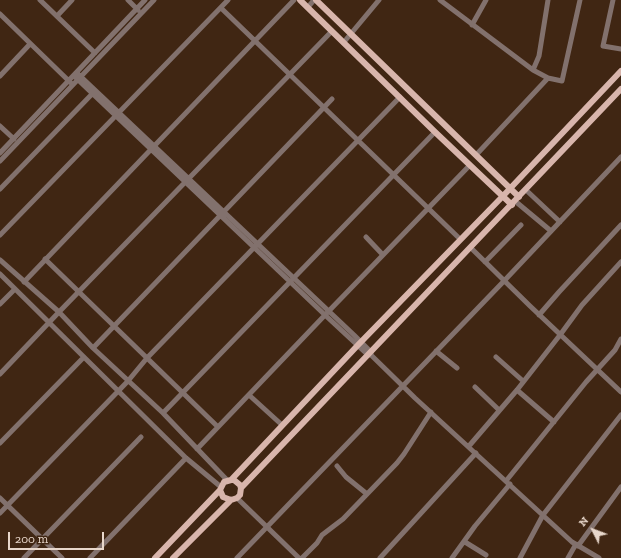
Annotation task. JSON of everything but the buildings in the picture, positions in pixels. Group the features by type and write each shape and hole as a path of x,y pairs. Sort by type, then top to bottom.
{"main road":[{"path":"300,0 502,196 515,201"},
{"path":"315,0 476,155 509,189 515,201"},
{"path":"155,558 221,488 224,482 229,480 460,239 619,78 621,71"},
{"path":"173,558 231,500 240,495 241,488 621,89"},
{"path":"402,100 412,94"},
{"path":"229,480 237,482 241,488"},
{"path":"221,488 223,497 231,500"}],"street":[{"path":"40,0 95,53"},
{"path":"57,16 72,0"},
{"path":"128,0 141,13"},
{"path":"78,76 95,53 145,0"},
{"path":"0,153 154,0"},
{"path":"0,235 228,0"},
{"path":"24,282 294,0"},
{"path":"308,7 315,0"},
{"path":"344,42 379,0"},
{"path":"440,0 533,70 548,78 562,81 580,0"},
{"path":"448,6 452,0"},
{"path":"472,25 486,0"},
{"path":"533,70 539,56 548,0"},
{"path":"613,0 603,46 621,49"},
{"path":"221,8 460,239"},
{"path":"0,14 71,83"},
{"path":"0,374 332,31"},
{"path":"0,76 30,44"},
{"path":"78,76 431,412 577,545 599,558"},
{"path":"78,76 93,93 117,114"},
{"path":"476,155 548,78"},
{"path":"0,161 71,83"},
{"path":"0,189 93,93"},
{"path":"93,348 332,99"},
{"path":"0,513 128,381 147,358 358,141 402,100"},
{"path":"0,126 14,139"},
{"path":"163,413 435,132"},
{"path":"237,558 621,158"},
{"path":"197,449 326,313 470,165"},
{"path":"526,190 560,222"},
{"path":"515,201 551,231"},
{"path":"486,262 521,225"},
{"path":"539,315 621,225"},
{"path":"366,238 383,255"},
{"path":"471,248 539,315 621,392"},
{"path":"45,259 218,427"},
{"path":"0,260 59,312 93,348 163,413 229,480"},
{"path":"469,446 517,390 582,305 621,262"},
{"path":"0,274 186,458 221,488"},
{"path":"0,304 16,289"},
{"path":"452,558 554,422 586,382 615,350 621,339"},
{"path":"436,351 457,368"},
{"path":"0,443 84,357"},
{"path":"496,357 523,381"},
{"path":"475,387 499,410"},
{"path":"517,390 554,422"},
{"path":"249,395 282,425"},
{"path":"237,498 300,558 317,543 322,535 343,519 404,454 431,412"},
{"path":"520,558 543,515 621,415"},
{"path":"24,558 141,437"},
{"path":"380,558 476,453"},
{"path":"90,558 186,458"},
{"path":"337,466 346,477 367,494"},
{"path":"568,558 621,487"},
{"path":"0,498 62,558"},
{"path":"464,542 486,555"}]}
